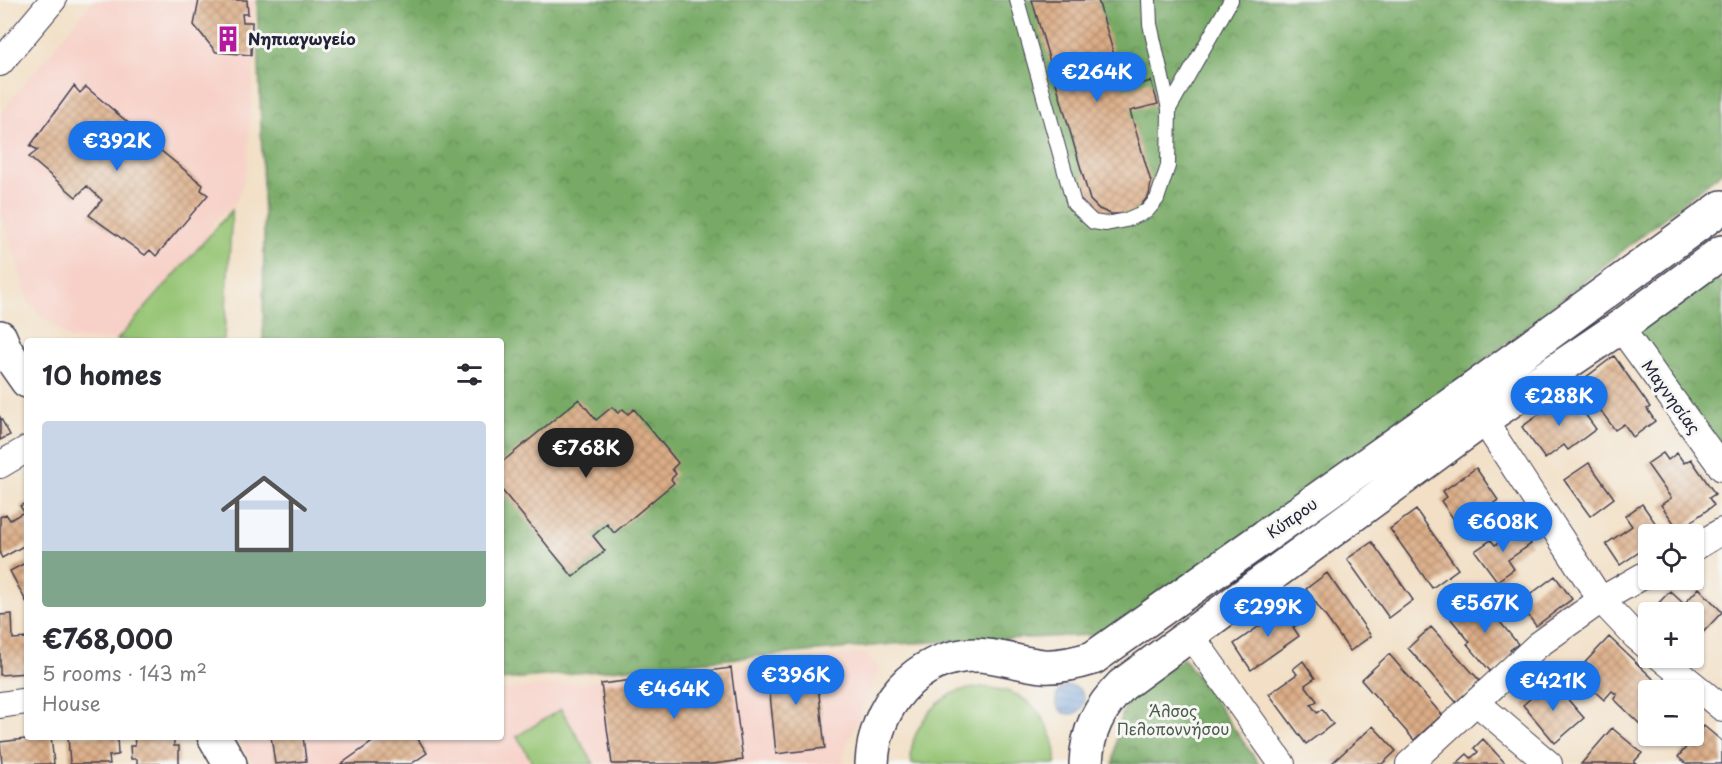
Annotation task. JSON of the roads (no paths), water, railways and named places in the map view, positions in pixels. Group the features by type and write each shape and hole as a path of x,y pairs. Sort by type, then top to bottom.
{"street":[{"path":"0,63 53,0"},
{"name":"Κύπρου","path":"1086,764 1090,732 1096,716 1122,685 1190,634 1475,407 1691,229 1722,207"},
{"path":"1691,229 1719,260"},
{"name":"Κύπρου","path":"872,764 872,748 877,727 886,708 915,676 933,665 953,658 974,655 995,656 1043,666 1074,664 1093,658 1475,407 1620,327 1719,260"},
{"name":"Μαγνησίας","path":"1620,327 1722,468"},
{"path":"0,337 6,351 24,377"},
{"path":"1475,407 1601,600 1638,639"},
{"path":"0,465 24,451"},
{"path":"1704,542 1722,531"},
{"path":"1409,764 1538,645 1601,600 1638,579"},
{"path":"1190,634 1282,764"},
{"path":"1673,668 1722,708"},
{"path":"0,705 24,701"},
{"path":"1476,702 1549,764"},
{"path":"216,740 230,764"}],"lane":[{"path":"1017,0 1074,204 1093,222 1106,224 1126,220 1147,211 1157,200 1168,166 1169,109 1150,24 1149,0"},
{"path":"1169,109 1231,0"}],"water":[{"path":"1070,686 1080,690 1084,700 1080,710 1070,714 1060,710 1056,700 1060,690"}],"place":[{"name":"Νηπιαγωγείο","path":"228,39"}],"park label":[{"name":"Άλσος Πελοποννήσου","path":"1173,720"}]}
